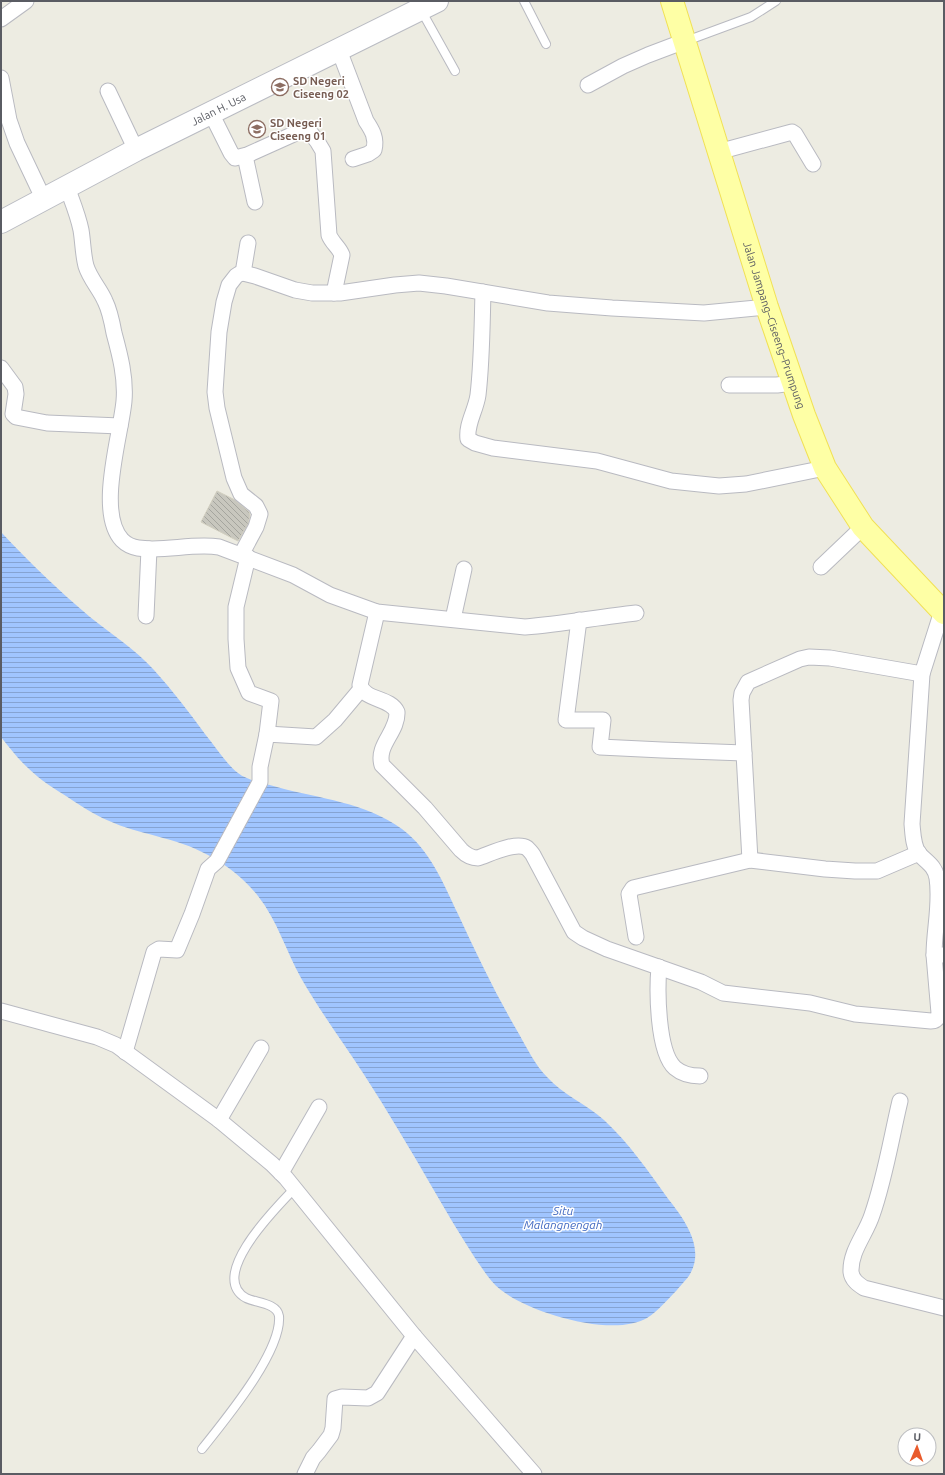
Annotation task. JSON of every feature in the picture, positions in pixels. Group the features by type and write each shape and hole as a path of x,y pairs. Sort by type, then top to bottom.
{"main road":[{"name":"Jalan Jampang–Ciseeng–Prumpung","path":"672,1 767,307 804,415 825,468 863,527 943,612"}],"street":[{"path":"1,19 26,1"},
{"name":"Jalan H. Usa","path":"1,222 136,150 429,5"},
{"path":"588,85 648,54 685,41"},
{"path":"340,50 366,121 372,130 376,142 374,150 368,154 353,159"},
{"path":"1,78 9,120 17,143 44,200"},
{"path":"108,91 136,150"},
{"path":"211,113 235,158 245,156 305,129 310,131 321,146 324,163 329,235 331,240 340,249 342,255 334,293"},
{"path":"718,152 792,132 795,134 812,164"},
{"path":"245,156 255,202"},
{"path":"67,187 80,229 86,266 108,308 123,371 124,402 110,489 114,523 121,539 128,545 136,548 149,549 207,545 219,547 293,575 330,595 377,612 525,627 636,613"},
{"path":"243,273 248,243"},
{"path":"125,1052 154,952 160,949 177,950 208,869 217,861 260,782 260,767 267,734 270,701 249,693 238,668 236,607 244,556 260,514 256,506 241,494 236,482 217,408 215,392 219,332 225,296 232,280 236,276 243,273 295,290 312,293 334,293 419,283 548,303 704,314 767,307"},
{"path":"483,292 478,396 467,431 468,439 474,443 493,448 597,461 671,481 719,486 746,484 825,468"},
{"path":"1,368 15,387 16,394 14,414 16,417 46,423 120,426"},
{"path":"729,385 777,385 793,383"},
{"path":"821,567 863,527"},
{"path":"146,616 149,549"},
{"path":"453,619 464,569"},
{"path":"267,734 316,737 335,720 361,689 360,685 377,612"},
{"path":"361,689 391,705 397,712 395,725 382,748 380,757 382,765 425,808 467,856 473,858 510,847 520,846 527,848 534,855 574,932 583,938 701,982 724,993 810,1003 855,1014 935,1021 939,1013 939,955 934,942 938,903 937,878 932,865 919,853 914,843 912,824 922,674 943,612"},
{"path":"579,620 566,720 603,720 600,747 744,753"},
{"path":"750,860 742,693 748,682 800,659 809,657 830,658 922,674"},
{"path":"636,937 629,894 633,888 750,860 825,869 877,871 919,853"},
{"path":"659,967 657,987 660,1028 668,1060 674,1068 683,1073 692,1076 700,1076"},
{"path":"1,1012 97,1037 116,1045 219,1120 272,1164 281,1173 414,1336 534,1474"},
{"path":"219,1120 261,1048"},
{"path":"900,1101 874,1210 857,1247 852,1261 851,1273 856,1283 864,1288 944,1308"},
{"path":"281,1173 319,1107"},
{"path":"305,1474 313,1458 331,1435 333,1428 335,1399 342,1397 368,1398 377,1393 414,1336"}],"lane":[{"path":"524,1 546,44"},
{"path":"685,41 751,17 776,1"},
{"path":"429,5 455,71"},
{"path":"202,1449 242,1398 260,1369 278,1329 279,1317 277,1311 271,1306 246,1298 236,1289 234,1280 238,1262 249,1240 267,1217 294,1189"}],"water":[{"name":"Situ Malangnengah","path":"1,532 67,597 147,662 187,709 225,760 242,776 257,782 358,807 388,820 402,829 421,847 429,857 441,879 495,990 528,1051 539,1067 560,1089 597,1114 622,1138 687,1225 694,1244 694,1264 688,1278 655,1312 647,1318 632,1323 614,1325 594,1324 572,1320 531,1307 514,1299 497,1287 469,1249 381,1101 308,990 271,915 249,885 227,867 203,852 177,842 132,830 91,812 43,780 24,764 14,753 1,737"}],"building":[{"path":"217,491 235,500 249,512 250,515 248,524 238,541 201,522"}],"place":[{"name":"SD Negeri Ciseeng 02","path":"280,87"},
{"name":"SD Negeri Ciseeng 01","path":"257,129"}]}
